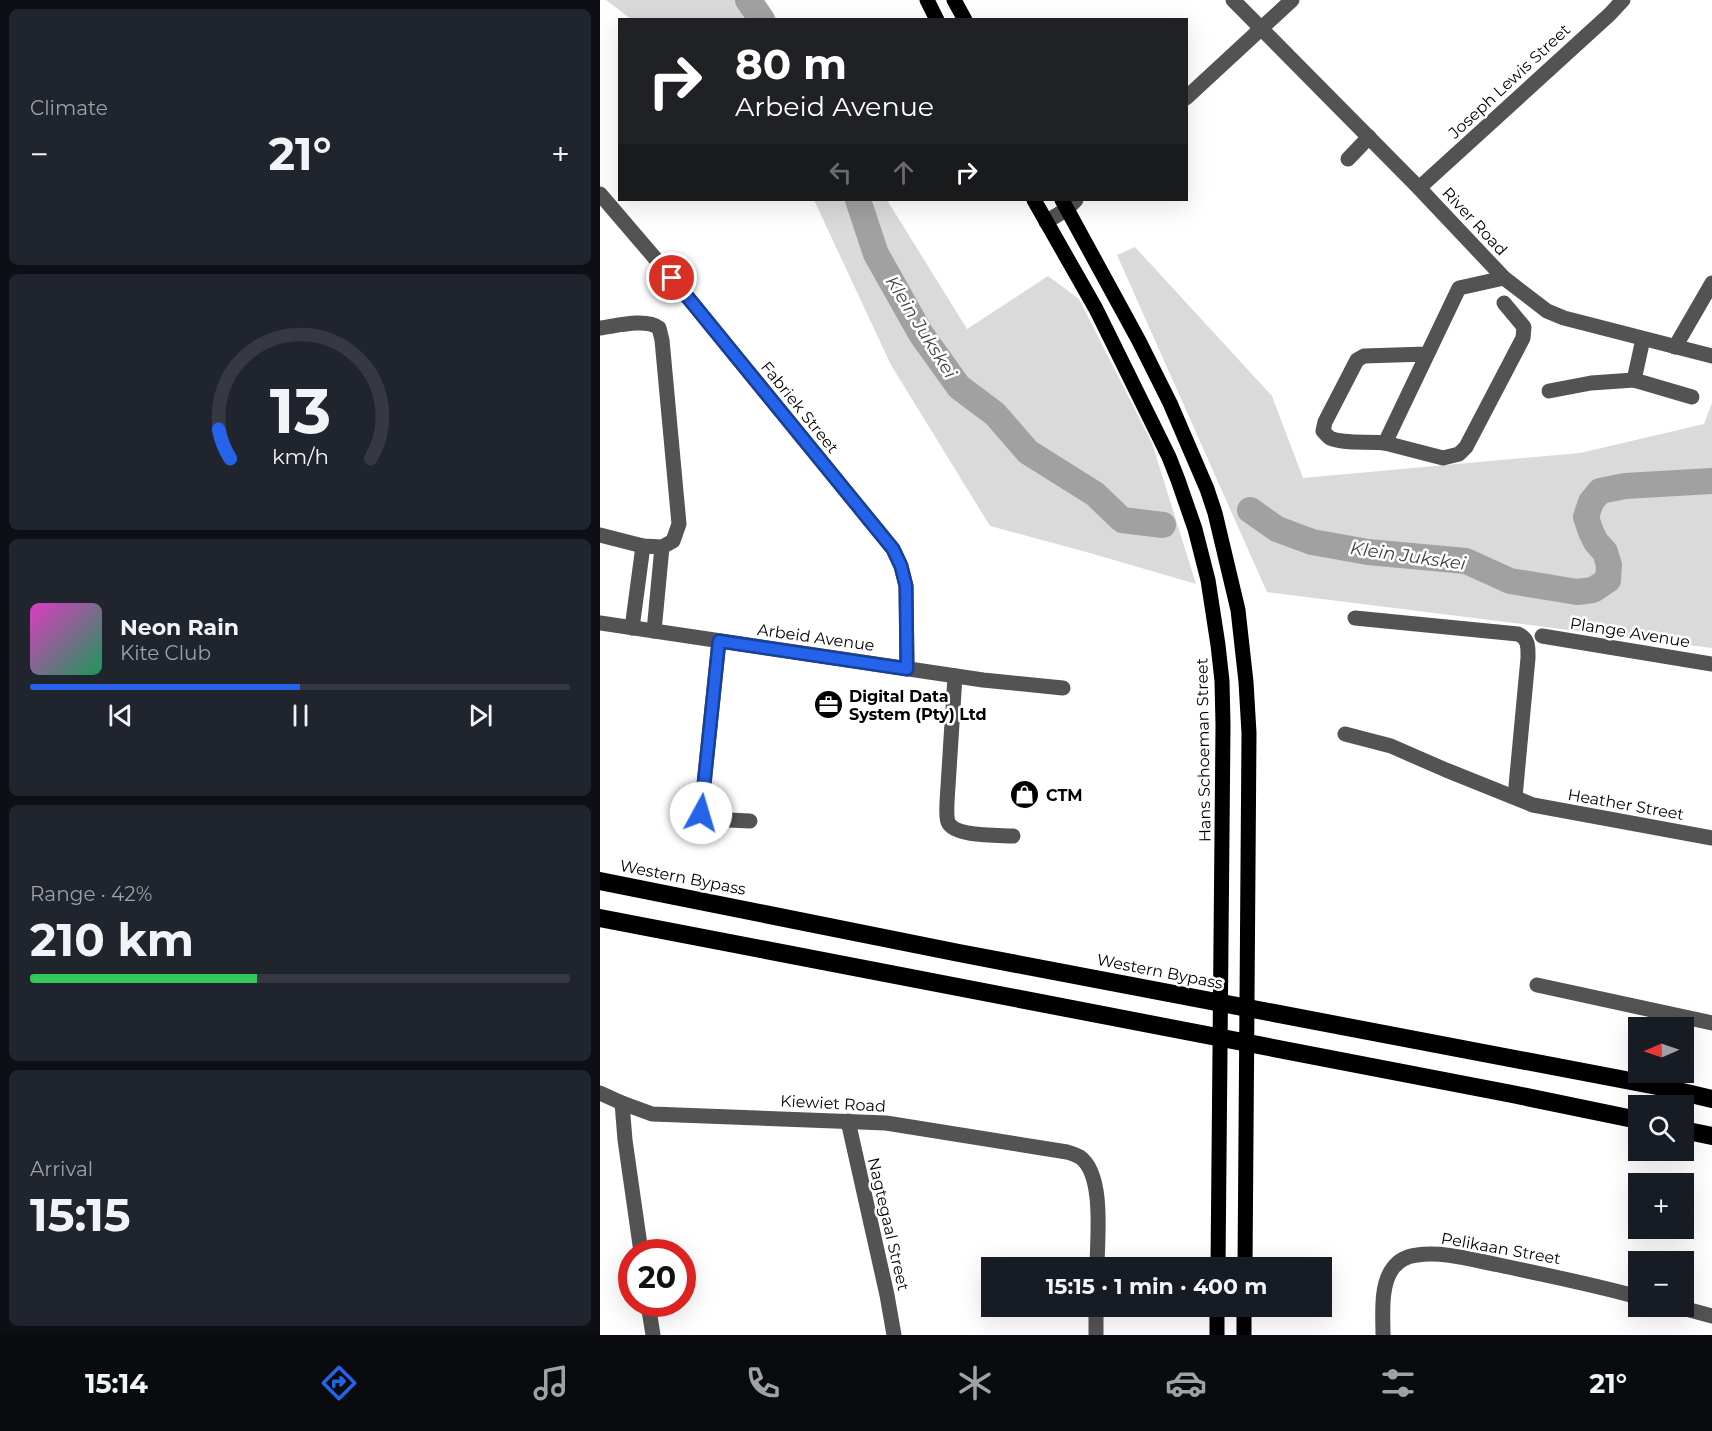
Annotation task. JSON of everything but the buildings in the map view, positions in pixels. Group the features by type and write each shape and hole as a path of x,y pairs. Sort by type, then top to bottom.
{"highway":[{"name":"Western Bypass","path":"600,881 970,955 1578,1070 1712,1099"},
{"path":"600,918 1500,1091 1628,1118"},
{"path":"1694,1132 1712,1136"}],"main road":[{"path":"927,0 936,18"},
{"path":"954,0 964,18"},
{"name":"Hans Schoeman Street","path":"1035,201 1096,309 1169,457 1195,529 1208,580 1222,681 1224,774 1218,1257"},
{"path":"1068,202 1170,403 1192,453 1215,513 1238,609 1250,733 1245,1257"},
{"path":"1217,1317 1217,1335"},
{"path":"1244,1317 1244,1335"}],"street":[{"name":"River Road","path":"1233,0 1419,188 1504,278 1547,311 1564,318 1712,356"},
{"path":"1188,96 1292,0"},
{"name":"Joseph Lewis Street","path":"1419,188 1623,0"},
{"path":"1348,159 1369,137"},
{"name":"Fabriek Street","path":"600,194 672,278 893,549 901,566 906,586 907,669"},
{"path":"1046,222 1068,202"},
{"path":"1384,443 1459,288 1504,278"},
{"path":"1675,347 1712,283"},
{"path":"1427,354 1364,356 1357,360 1325,422 1323,431 1331,438 1350,442 1384,443 1443,458 1459,454 1466,447 1523,338 1524,327 1504,303"},
{"path":"600,328 641,323 654,324 659,328 679,524 673,541 662,547 643,546 600,535"},
{"path":"1634,380 1643,339"},
{"path":"1549,392 1591,383 1634,380 1692,397"},
{"path":"632,628 643,546"},
{"path":"654,631 662,547"},
{"path":"1355,618 1518,634 1526,640 1528,658 1515,797"},
{"name":"Arbeid Avenue","path":"600,623 955,676 1063,688"},
{"name":"Plange Avenue","path":"1542,636 1712,664"},
{"path":"719,641 701,813 707,819 750,821"},
{"path":"955,676 947,802 948,822 961,832 1013,836"},
{"name":"Heather Street","path":"1346,734 1396,748 1533,805 1712,838"},
{"path":"1537,985 1712,1023"},
{"name":"Kiewiet Road","path":"600,1093 652,1114 895,1124 1066,1152 1080,1157 1088,1165 1093,1176 1097,1190 1097,1257"},
{"path":"622,1103 639,1239"},
{"name":"Nagtegaal Street","path":"848,1121 894,1335"},
{"name":"Pelikaan Street","path":"1383,1335 1384,1298 1388,1276 1398,1262 1419,1254 1442,1255 1488,1263 1628,1294"},
{"path":"1694,1311 1712,1316"},
{"path":"650,1317 653,1335"},
{"path":"1096,1317 1096,1335"}],"shaded area":[{"path":"606,0 765,0 776,18 630,18"},
{"path":"814,201 888,201 967,329 1048,276 1079,299 1152,443 1196,584 990,526 891,365"},
{"path":"1135,247 1272,396 1303,478 1580,453 1704,424 1712,403 1712,648 1267,592 1117,255"}],"waterway":[{"name":"Klein Jukskei","path":"748,0 761,18"},
{"name":"Klein Jukskei","path":"858,201 876,254 921,334 959,387 995,414 1028,452 1095,494 1122,520 1163,525"},
{"name":"Klein Jukskei","path":"1250,510 1277,529 1312,542 1368,552 1466,561 1510,581 1577,592 1593,590 1608,580 1609,565 1605,552 1596,542 1586,517 1591,502 1600,491 1625,486 1712,481"}],"place":[{"name":"Digital Data System (Pty) Ltd","path":"828,705"},
{"name":"CTM","path":"1025,795"}],"route":[{"path":"672,278 893,549 901,566 906,586 907,669 719,641 701,813"}]}
